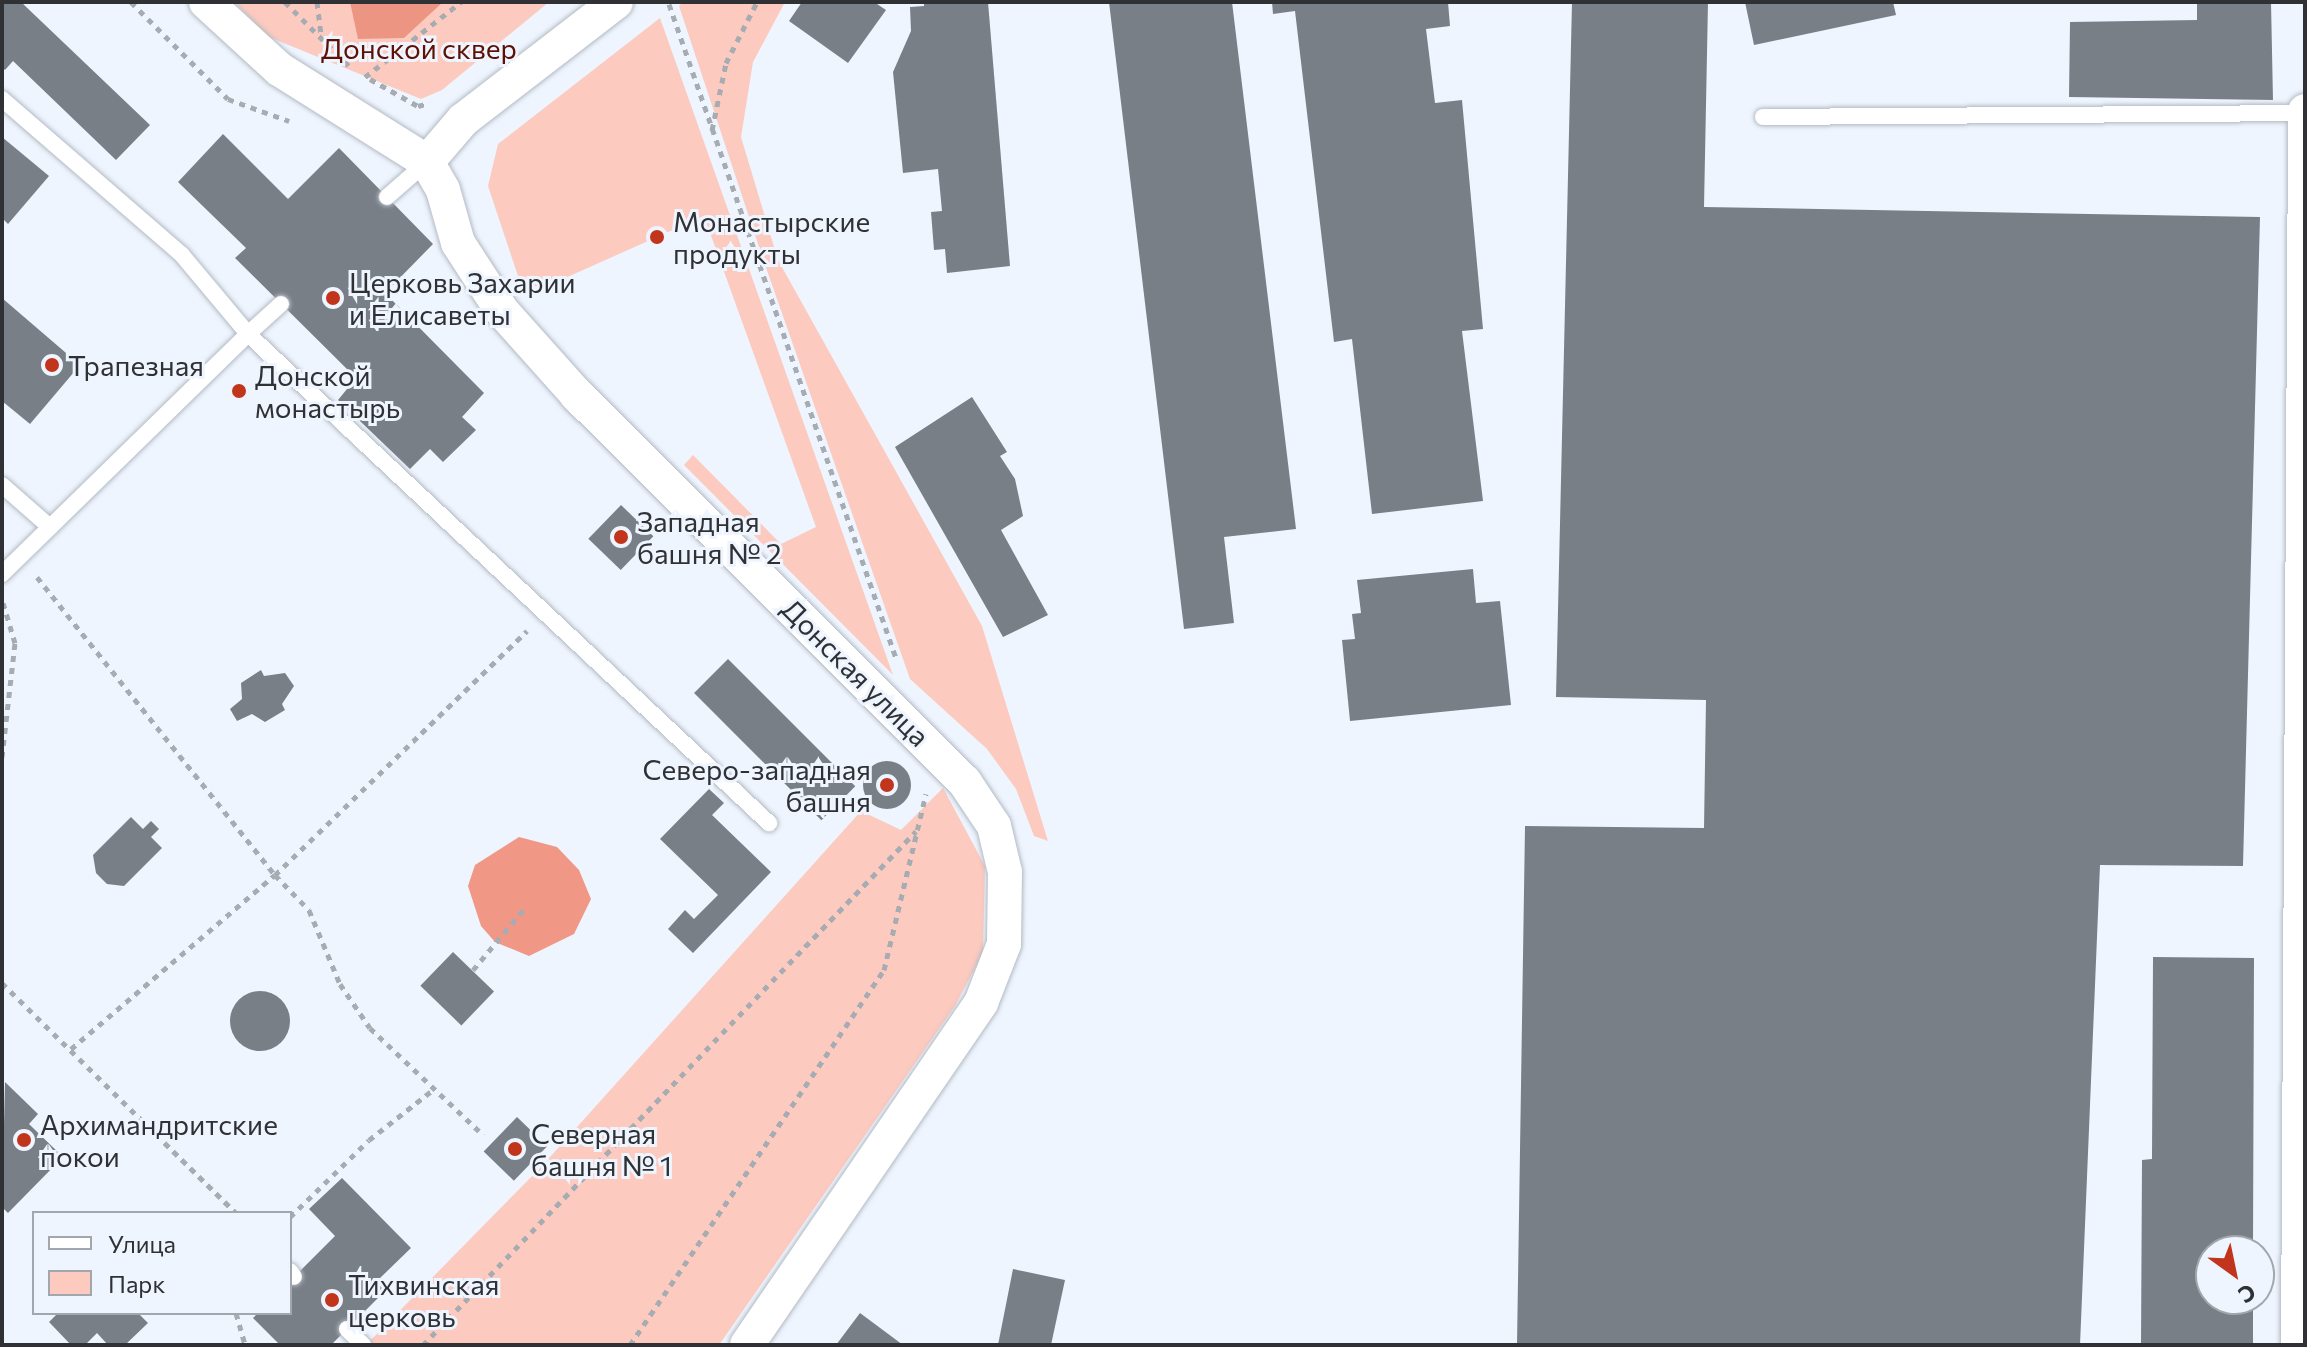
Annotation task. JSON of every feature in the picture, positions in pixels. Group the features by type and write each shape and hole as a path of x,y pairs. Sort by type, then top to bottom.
{"street":[{"path":"206,2 279,69 427,162 463,120 616,2"},
{"path":"2298,1345 2305,112"},
{"name":"Донская улица","path":"427,162 443,190 458,243 502,311 577,395 964,781 994,826 1005,872 1004,944 981,1003 747,1345"}],"lane":[{"path":"2,99 182,255 248,334 769,823"},
{"path":"1763,117 2305,112"},
{"path":"387,197 427,162"},
{"path":"2,574 281,304"},
{"path":"2,485 50,527"},
{"path":"347,1329 363,1345"}],"path":[{"path":"131,2 228,99 301,125"},
{"path":"285,2 365,77 418,106 434,102"},
{"path":"317,2 321,39"},
{"path":"365,77 461,2"},
{"path":"712,131 726,63 757,2"},
{"path":"669,4 900,668"},
{"path":"21,557 275,875 309,910 340,984 370,1028 483,1135"},
{"path":"2,598 15,643 2,757"},
{"path":"71,1049 275,875 547,612"},
{"path":"630,1345 884,970 927,800 923,786"},
{"path":"423,1345 917,831"},
{"path":"473,970 524,909"},
{"path":"2,983 234,1211"},
{"path":"292,1215 369,1140 434,1089"},
{"path":"237,1315 245,1345"}],"green space":[{"name":"Донской сквер","path":"234,2 549,2 442,90 421,99 269,37"},
{"path":"683,2 785,2 753,62 741,137 778,260 982,626 1048,841 1034,836 1016,789 987,749 910,679 763,259 679,6"},
{"path":"660,18 893,675 684,465 693,455 781,544 816,527 704,216 545,287 521,285 488,186 498,144"},
{"path":"943,788 985,866 983,953 955,1006 719,1345 366,1345 542,1166 861,811 901,830"}],"shaded area":[{"path":"350,2 443,2 404,38 358,39"},
{"path":"519,837 557,847 579,870 591,899 574,934 529,956 495,942 481,926 468,886 475,865"}],"building":[{"path":"2,2 21,2 150,125 116,160 13,61 5,70 2,67"},
{"path":"802,2 874,2 886,10 848,63 789,21"},
{"path":"924,2 988,2 1010,266 947,273 945,249 934,250 931,212 942,211 938,169 903,173 893,72 911,31 910,7 924,6"},
{"path":"1109,2 1232,2 1296,529 1224,537 1234,623 1184,629"},
{"path":"1272,2 1448,2 1450,26 1426,29 1435,103 1462,100 1483,329 1462,331 1483,501 1372,514 1352,339 1334,342 1295,11 1273,14"},
{"path":"1572,2 1708,2 1704,207 2260,217 2243,866 2100,865 2080,1345 1517,1345 1525,826 1704,828 1706,700 1556,697"},
{"path":"1745,2 1893,2 1896,15 1754,45"},
{"path":"2197,2 2271,2 2273,100 2069,97 2070,22 2197,20"},
{"name":"Церковь Захарии и Елисаветы","path":"223,134 288,199 339,148 433,244 385,293 484,393 462,417 476,430 443,462 430,449 410,469 338,400 356,378 235,258 246,248 178,182"},
{"path":"2,137 49,176 8,224 2,218"},
{"path":"2,298 80,365 30,424 2,401"},
{"path":"972,397 1007,452 1000,456 1015,479 1023,516 1001,530 1048,615 1003,637 895,447"},
{"name":"Западная башня № 2","path":"621,505 653,536 621,570 588,539"},
{"path":"1473,569 1476,603 1500,601 1511,705 1350,721 1342,640 1355,639 1352,614 1361,613 1357,580"},
{"path":"728,659 855,786 821,820 694,693"},
{"path":"261,670 264,676 285,673 294,686 282,704 285,710 265,722 252,714 237,721 230,709 242,699 241,683"},
{"name":"Северо-западная башня","path":"887,761 896,762 904,768 910,776 910,794 904,802 896,808 887,809 878,808 870,802 864,794 863,785 864,776 870,768 878,762"},
{"path":"709,789 724,803 712,815 771,872 693,953 668,929 685,910 694,919 718,895 660,839"},
{"path":"131,817 143,829 151,821 159,829 151,837 162,848 124,886 107,884 96,873 93,855"},
{"path":"453,952 494,992 461,1025 420,986"},
{"path":"2153,957 2254,958 2253,1235 2195,1235 2195,1315 2253,1315 2253,1345 2141,1345 2142,1160 2152,1159"},
{"path":"260,991 271,993 281,1000 288,1010 288,1032 281,1042 271,1049 260,1051 249,1049 239,1042 232,1032 230,1021 232,1010 239,1000 249,993"},
{"name":"Архимандритские покои","path":"5,1082 38,1114 29,1124 63,1157 8,1213 2,1207"},
{"name":"Северная башня № 1","path":"517,1117 547,1146 514,1181 484,1152"},
{"name":"Тихвинская церковь","path":"342,1178 411,1248 379,1279 388,1288 331,1345 280,1345 253,1318 256,1315 292,1315 292,1279 335,1236 309,1209"},
{"path":"1013,1269 1065,1280 1051,1345 998,1345"},
{"path":"860,1313 903,1345 836,1345"},
{"path":"56,1315 140,1315 148,1323 125,1345 108,1345 97,1333 85,1345 71,1345 49,1322"}],"place":[{"name":"Монастырские продукты","path":"657,237"},
{"name":"Церковь Захарии и Елисаветы","path":"333,298"},
{"name":"Трапезная","path":"52,365"},
{"name":"Донской монастырь","path":"239,391"},
{"name":"Западная башня № 2","path":"621,537"},
{"name":"Северо-западная башня","path":"887,785"},
{"name":"Архимандритские покои","path":"24,1140"},
{"name":"Северная башня № 1","path":"515,1149"},
{"name":"Тихвинская церковь","path":"332,1300"}]}
